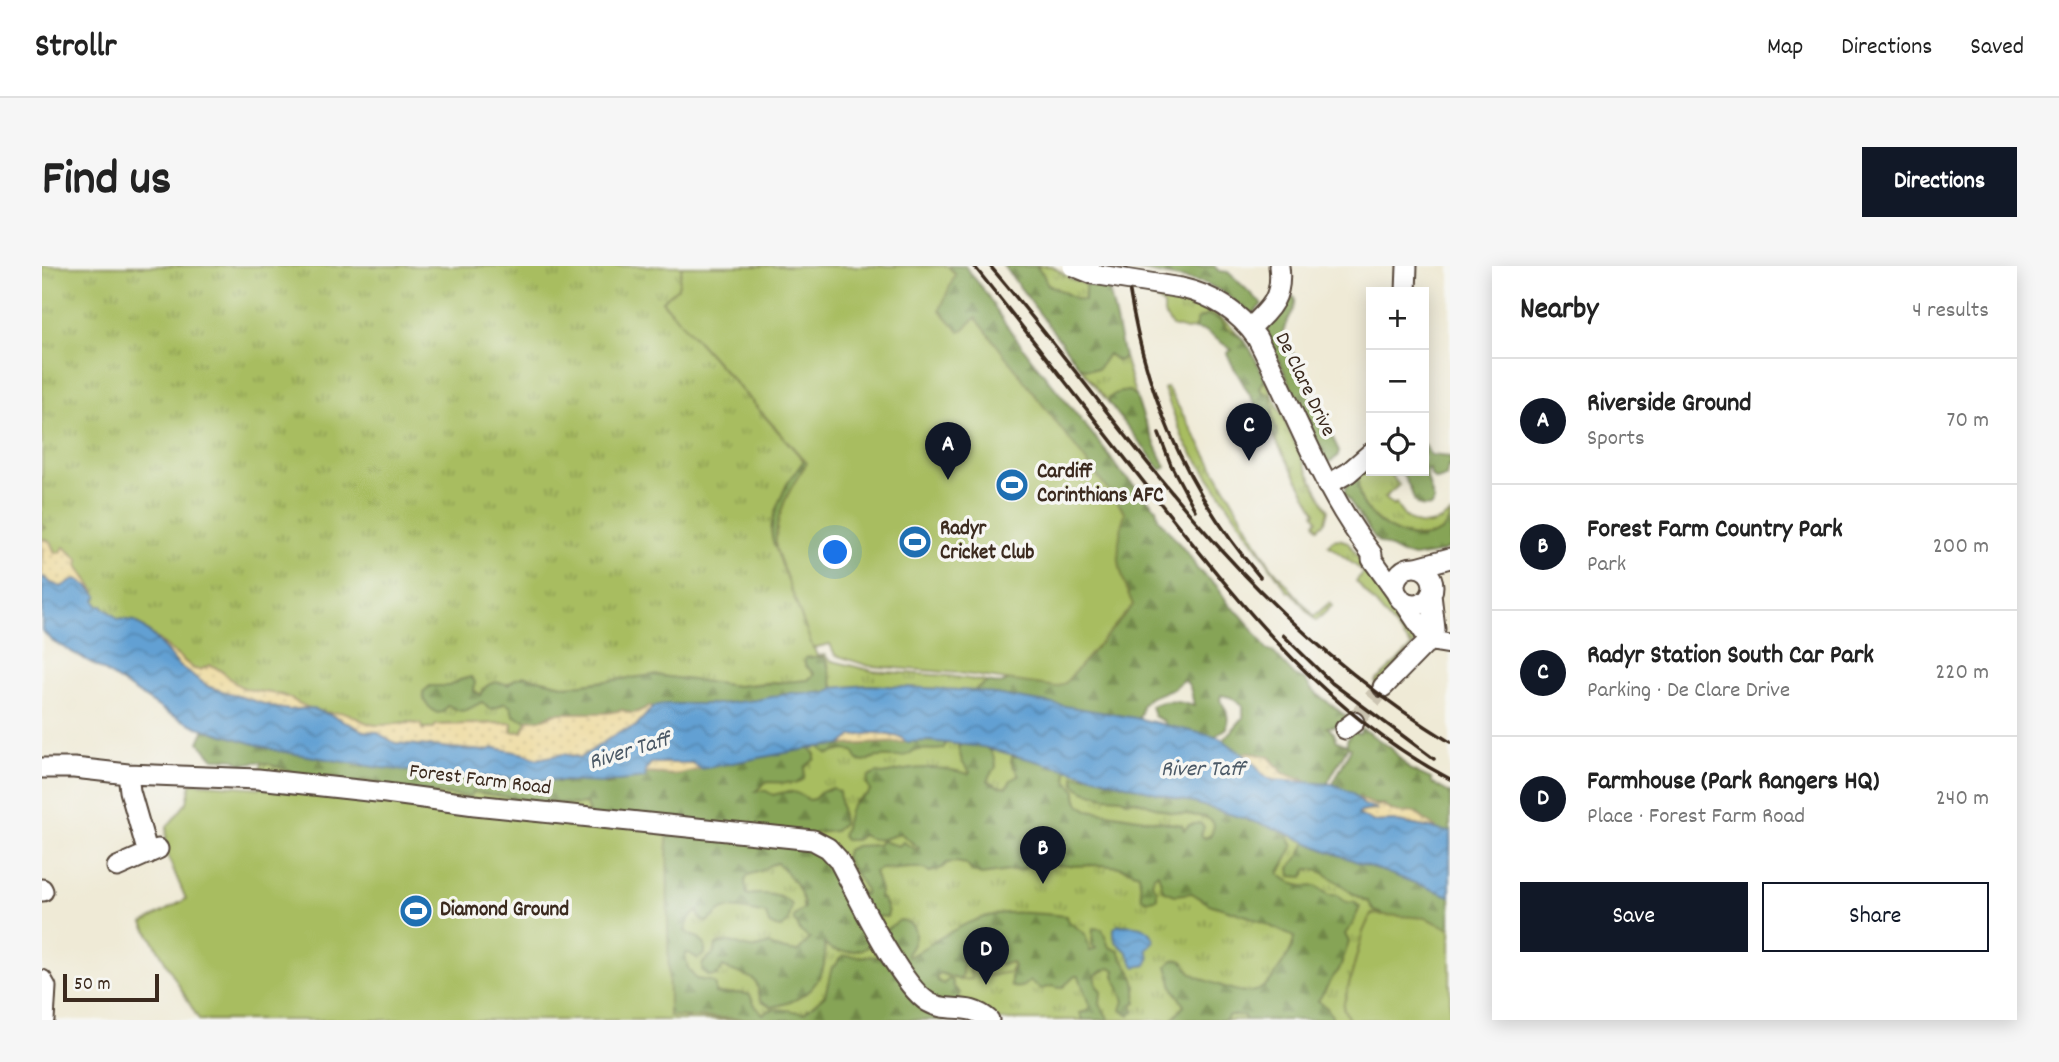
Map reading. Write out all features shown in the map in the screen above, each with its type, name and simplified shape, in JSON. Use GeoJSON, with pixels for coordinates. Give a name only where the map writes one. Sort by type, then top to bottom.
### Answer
{"type":"FeatureCollection","features":[{"type":"Feature","properties":{"kind":"street","name":"De Clare Drive"},"geometry":{"type":"LineString","coordinates":[[1073,266],[1093,274],[1203,294],[1238,316],[1250,328],[1327,485],[1347,519],[1424,632],[1438,641]]}},
{"type":"Feature","properties":{"kind":"street"},"geometry":{"type":"LineString","coordinates":[[1250,328],[1265,314],[1276,298],[1280,283],[1279,266]]}},
{"type":"Feature","properties":{"kind":"street"},"geometry":{"type":"LineString","coordinates":[[1406,287],[1407,266]]}},
{"type":"Feature","properties":{"kind":"street"},"geometry":{"type":"LineString","coordinates":[[1327,485],[1366,457]]}},
{"type":"Feature","properties":{"kind":"street"},"geometry":{"type":"LineString","coordinates":[[1372,554],[1379,553],[1415,567],[1427,572],[1431,577],[1438,641],[1420,648],[1383,687]]}},
{"type":"Feature","properties":{"kind":"street"},"geometry":{"type":"LineString","coordinates":[[1450,558],[1403,570],[1396,580],[1396,592],[1402,600],[1410,604],[1422,603],[1450,567]]}},
{"type":"Feature","properties":{"kind":"street","name":"Forest Farm Road"},"geometry":{"type":"LineString","coordinates":[[42,768],[258,779],[817,842],[828,848],[838,859],[890,953],[914,990],[930,1003],[970,1009],[989,1020]]}},
{"type":"Feature","properties":{"kind":"street"},"geometry":{"type":"LineString","coordinates":[[117,867],[154,851],[130,791],[128,774]]}},
{"type":"Feature","properties":{"kind":"street"},"geometry":{"type":"LineString","coordinates":[[42,980],[46,987],[44,1020]]}},
{"type":"Feature","properties":{"kind":"green space"},"geometry":{"type":"Polygon","coordinates":[[[42,266],[682,266],[678,288],[662,301],[807,464],[776,549],[817,656],[825,655],[829,660],[873,671],[949,676],[988,682],[976,689],[977,691],[868,685],[834,688],[828,663],[808,680],[737,686],[677,679],[630,678],[567,686],[525,676],[481,695],[460,680],[449,686],[447,706],[471,707],[482,701],[489,709],[494,709],[505,703],[520,719],[528,720],[522,732],[511,732],[512,723],[436,725],[433,729],[408,722],[371,725],[357,718],[307,708],[282,695],[245,689],[210,665],[200,670],[194,669],[135,621],[118,619],[102,606],[98,606],[95,600],[98,596],[78,566],[76,557],[64,548],[55,553],[47,539],[42,539],[42,528],[45,528],[42,525],[42,266]]]}},
{"type":"Feature","properties":{"kind":"green space"},"geometry":{"type":"Polygon","coordinates":[[[682,266],[948,266],[955,274],[940,310],[960,332],[976,318],[1125,512],[1118,549],[1123,580],[1133,605],[1065,683],[1057,687],[958,673],[869,666],[835,655],[830,644],[813,648],[776,549],[780,514],[794,483],[807,463],[662,301],[678,288],[682,266]]]}},
{"type":"Feature","properties":{"kind":"green space"},"geometry":{"type":"Polygon","coordinates":[[[942,266],[965,266],[1033,361],[1118,469],[1156,508],[1158,518],[1197,569],[1216,585],[1267,650],[1274,653],[1295,676],[1305,680],[1312,690],[1351,720],[1343,725],[1327,727],[1334,733],[1337,741],[1347,745],[1354,729],[1356,733],[1360,733],[1361,728],[1391,748],[1409,769],[1431,779],[1432,783],[1450,793],[1450,836],[1414,812],[1397,813],[1383,804],[1370,804],[1333,784],[1351,748],[1348,746],[1327,784],[1322,787],[1312,787],[1307,782],[1283,773],[1269,757],[1249,752],[1235,756],[1222,742],[1243,718],[1243,706],[1230,697],[1221,695],[1220,700],[1228,717],[1227,728],[1217,735],[1209,748],[1162,730],[1165,722],[1154,716],[1151,706],[1167,701],[1194,706],[1190,687],[1183,680],[1174,688],[1149,698],[1142,705],[1141,714],[1134,725],[977,693],[976,689],[988,682],[1000,684],[1010,679],[775,547],[772,523],[787,484],[942,266]]]}},
{"type":"Feature","properties":{"kind":"green space"},"geometry":{"type":"Polygon","coordinates":[[[1004,266],[1036,266],[1047,284],[1077,299],[1085,300],[1085,284],[1109,289],[1124,357],[1118,361],[1108,354],[1098,369],[1079,366],[1004,266]]]}},
{"type":"Feature","properties":{"kind":"green space"},"geometry":{"type":"Polygon","coordinates":[[[1036,266],[1052,266],[1071,279],[1085,284],[1085,300],[1077,299],[1047,284],[1036,266]]]}},
{"type":"Feature","properties":{"kind":"green space"},"geometry":{"type":"Polygon","coordinates":[[[1135,266],[1214,266],[1219,271],[1228,272],[1262,304],[1254,313],[1249,312],[1221,291],[1205,283],[1136,270],[1135,266]]]}},
{"type":"Feature","properties":{"kind":"green space"},"geometry":{"type":"Polygon","coordinates":[[[1287,294],[1295,298],[1295,302],[1283,333],[1339,451],[1337,457],[1329,462],[1325,459],[1266,333],[1272,312],[1287,294]]]}},
{"type":"Feature","properties":{"kind":"green space"},"geometry":{"type":"Polygon","coordinates":[[[1148,295],[1201,307],[1223,319],[1238,334],[1226,329],[1222,322],[1208,315],[1199,319],[1194,329],[1172,326],[1164,315],[1164,306],[1148,295]]]}},
{"type":"Feature","properties":{"kind":"green space"},"geometry":{"type":"Polygon","coordinates":[[[1208,315],[1219,320],[1226,329],[1240,337],[1255,357],[1265,379],[1260,387],[1261,391],[1270,395],[1272,400],[1277,438],[1232,364],[1227,353],[1232,350],[1205,331],[1194,329],[1198,319],[1208,315]]]}},
{"type":"Feature","properties":{"kind":"green space"},"geometry":{"type":"Polygon","coordinates":[[[1108,354],[1118,361],[1124,357],[1136,397],[1129,391],[1109,398],[1109,403],[1079,366],[1086,369],[1108,354]]]}},
{"type":"Feature","properties":{"kind":"green space"},"geometry":{"type":"Polygon","coordinates":[[[1265,379],[1328,510],[1325,522],[1318,528],[1315,522],[1318,520],[1314,513],[1316,512],[1271,432],[1274,435],[1277,430],[1260,387],[1265,379]]]}},
{"type":"Feature","properties":{"kind":"green space"},"geometry":{"type":"Polygon","coordinates":[[[1167,387],[1270,565],[1314,616],[1329,603],[1332,606],[1316,621],[1291,591],[1288,592],[1184,441],[1164,389],[1167,387]]]}},
{"type":"Feature","properties":{"kind":"green space"},"geometry":{"type":"Polygon","coordinates":[[[1129,391],[1136,397],[1166,467],[1161,470],[1109,403],[1109,398],[1114,395],[1129,391]]]}},
{"type":"Feature","properties":{"kind":"green space"},"geometry":{"type":"Polygon","coordinates":[[[1429,453],[1450,457],[1446,477],[1437,480],[1433,478],[1429,453]]]}},
{"type":"Feature","properties":{"kind":"green space"},"geometry":{"type":"Polygon","coordinates":[[[1366,471],[1366,476],[1392,476],[1399,485],[1384,498],[1393,506],[1396,504],[1407,518],[1413,522],[1427,524],[1435,523],[1450,514],[1449,523],[1431,536],[1397,533],[1371,514],[1354,479],[1366,471]]]}},
{"type":"Feature","properties":{"kind":"green space"},"geometry":{"type":"Polygon","coordinates":[[[1404,476],[1427,476],[1434,501],[1431,506],[1417,504],[1404,476]]]}},
{"type":"Feature","properties":{"kind":"green space"},"geometry":{"type":"Polygon","coordinates":[[[1354,479],[1358,481],[1362,501],[1371,515],[1398,533],[1430,536],[1441,531],[1450,519],[1450,548],[1439,553],[1414,557],[1377,541],[1344,493],[1348,482],[1354,479]]]}},
{"type":"Feature","properties":{"kind":"green space"},"geometry":{"type":"Polygon","coordinates":[[[1339,539],[1348,542],[1387,602],[1406,622],[1418,641],[1379,686],[1375,682],[1412,647],[1356,581],[1364,572],[1328,545],[1339,539]]]}},
{"type":"Feature","properties":{"kind":"green space"},"geometry":{"type":"Polygon","coordinates":[[[824,657],[834,688],[825,693],[791,693],[784,700],[660,710],[650,706],[633,714],[623,710],[607,713],[555,713],[544,719],[528,720],[513,715],[511,707],[505,703],[489,709],[482,702],[462,711],[447,706],[443,712],[437,713],[423,696],[423,692],[430,686],[449,686],[471,677],[475,682],[474,691],[481,695],[485,687],[492,683],[508,685],[525,676],[567,686],[654,675],[737,686],[808,680],[814,674],[805,665],[805,658],[824,657]]]}},
{"type":"Feature","properties":{"kind":"green space"},"geometry":{"type":"Polygon","coordinates":[[[205,729],[316,757],[373,765],[491,779],[553,776],[556,782],[578,782],[604,778],[606,785],[643,777],[645,773],[676,775],[710,763],[792,747],[810,749],[815,754],[815,759],[805,767],[804,779],[797,783],[766,782],[756,791],[766,791],[773,795],[792,792],[809,800],[822,791],[833,788],[839,792],[843,823],[835,831],[815,833],[809,843],[864,895],[866,890],[845,858],[847,850],[855,846],[878,845],[881,841],[899,846],[903,842],[917,850],[919,848],[900,833],[881,839],[862,835],[856,840],[845,840],[842,836],[851,806],[870,790],[868,777],[877,773],[926,768],[969,774],[962,762],[958,746],[972,744],[983,746],[992,753],[996,767],[988,781],[998,786],[1007,787],[1011,780],[1019,775],[1011,762],[1012,757],[1026,755],[1066,760],[1067,780],[1076,791],[1079,802],[1088,810],[1182,825],[1184,830],[1189,825],[1200,823],[1204,827],[1201,835],[1205,838],[1211,835],[1214,826],[1206,817],[1169,812],[1135,800],[1105,797],[1084,791],[1075,785],[1074,776],[1088,776],[1093,769],[1240,814],[1248,821],[1274,823],[1285,828],[1293,847],[1279,874],[1296,884],[1316,886],[1329,895],[1337,895],[1360,907],[1345,934],[1349,942],[1339,970],[1318,1001],[1327,1008],[1334,1020],[1245,1020],[1244,1016],[1229,1015],[1225,1020],[1171,1020],[1184,1006],[1173,987],[1167,966],[1173,960],[1182,961],[1191,972],[1203,979],[1250,992],[1264,987],[1270,981],[1288,955],[1294,937],[1250,917],[1209,904],[1192,893],[1175,895],[1163,890],[1158,873],[1152,883],[1157,890],[1157,898],[1147,901],[1142,898],[1139,874],[1120,867],[1035,862],[1023,869],[981,875],[966,864],[956,862],[947,863],[930,872],[917,868],[882,869],[874,872],[880,890],[879,898],[883,899],[888,912],[887,917],[879,916],[868,947],[845,952],[824,944],[823,968],[813,987],[795,1000],[772,1007],[762,1001],[756,982],[752,979],[723,967],[719,974],[715,975],[707,975],[702,970],[703,963],[715,952],[716,945],[732,942],[753,948],[769,944],[775,948],[797,952],[810,939],[800,931],[794,921],[794,917],[804,908],[801,894],[795,882],[777,863],[748,875],[745,881],[747,895],[771,895],[788,901],[792,905],[788,923],[781,928],[770,924],[766,914],[729,908],[721,910],[705,922],[700,919],[698,911],[690,917],[685,931],[699,938],[705,945],[705,954],[697,958],[689,953],[685,954],[688,968],[696,979],[715,984],[715,993],[750,995],[763,1014],[777,1009],[804,1013],[825,995],[832,967],[844,956],[886,957],[907,975],[905,960],[884,931],[900,920],[907,922],[914,929],[915,939],[907,954],[909,957],[950,932],[982,918],[1020,913],[1066,916],[1067,920],[1085,934],[1090,951],[1096,948],[1092,945],[1093,928],[1102,929],[1109,947],[1119,951],[1133,975],[1136,1002],[1132,1004],[1135,1012],[1128,1015],[1121,1010],[1124,1001],[1114,976],[1115,970],[1109,968],[1095,975],[1101,992],[1100,1004],[1109,1020],[1083,1020],[1080,1013],[1090,1008],[1079,976],[1058,988],[1053,986],[1041,989],[1030,981],[1017,988],[1011,986],[1014,967],[1012,962],[992,964],[961,961],[965,963],[960,980],[940,973],[936,977],[943,984],[949,979],[952,980],[960,993],[956,1003],[979,1020],[654,1020],[586,804],[550,803],[473,792],[470,797],[390,789],[377,782],[362,780],[356,785],[331,776],[326,783],[291,778],[289,770],[266,763],[243,765],[234,759],[213,758],[199,742],[205,729]]]}},
{"type":"Feature","properties":{"kind":"green space"},"geometry":{"type":"Polygon","coordinates":[[[818,732],[905,740],[943,738],[946,744],[943,749],[919,750],[904,756],[878,757],[865,762],[858,761],[853,751],[828,754],[816,741],[818,732]]]}},
{"type":"Feature","properties":{"kind":"green space"},"geometry":{"type":"Polygon","coordinates":[[[929,741],[983,747],[1087,773],[1277,829],[1325,850],[1450,929],[1371,914],[1363,932],[1343,1007],[1349,1020],[770,1020],[260,774],[264,747],[333,761],[645,778],[645,773],[701,769],[817,747],[929,741]]]}},
{"type":"Feature","properties":{"kind":"green space","name":"Diamond Ground"},"geometry":{"type":"Polygon","coordinates":[[[191,783],[667,828],[669,1016],[770,1020],[199,1020],[143,923],[186,899],[165,850],[167,827],[187,802],[191,783]]]}},
{"type":"Feature","properties":{"kind":"green space"},"geometry":{"type":"Polygon","coordinates":[[[1308,838],[1450,878],[1450,941],[1374,911],[1368,901],[1324,873],[1308,869],[1303,877],[1291,876],[1290,867],[1300,855],[1308,838]]]}},
{"type":"Feature","properties":{"kind":"green space"},"geometry":{"type":"Polygon","coordinates":[[[1371,914],[1426,918],[1450,929],[1450,1020],[1349,1020],[1343,1007],[1363,932],[1371,914]]]}},
{"type":"Feature","properties":{"kind":"green space"},"geometry":{"type":"Polygon","coordinates":[[[973,953],[986,963],[1001,965],[1012,962],[1013,966],[1010,972],[982,977],[974,969],[970,971],[972,979],[960,980],[965,963],[960,960],[973,953]]]}},
{"type":"Feature","properties":{"kind":"sand"},"geometry":{"type":"Polygon","coordinates":[[[42,539],[50,541],[55,553],[64,547],[79,560],[78,566],[98,596],[88,586],[71,581],[61,587],[42,576],[42,539]]]}},
{"type":"Feature","properties":{"kind":"sand"},"geometry":{"type":"Polygon","coordinates":[[[154,637],[194,669],[200,670],[210,665],[242,687],[284,696],[310,708],[277,708],[209,687],[178,665],[154,637]]]}},
{"type":"Feature","properties":{"kind":"sand"},"geometry":{"type":"Polygon","coordinates":[[[653,707],[636,727],[622,731],[580,758],[575,755],[537,759],[495,748],[484,751],[395,743],[376,732],[364,731],[324,713],[346,713],[372,725],[421,724],[422,729],[433,729],[436,725],[512,723],[511,732],[523,732],[528,720],[544,719],[555,713],[607,713],[623,710],[633,713],[653,707]]]}},
{"type":"Feature","properties":{"kind":"sand"},"geometry":{"type":"Polygon","coordinates":[[[877,733],[901,737],[906,742],[841,745],[851,736],[877,733]]]}},
{"type":"Feature","properties":{"kind":"sand"},"geometry":{"type":"Polygon","coordinates":[[[1248,752],[1269,757],[1283,773],[1307,782],[1284,782],[1267,777],[1242,754],[1248,752]]]}},
{"type":"Feature","properties":{"kind":"sand"},"geometry":{"type":"Polygon","coordinates":[[[651,763],[692,763],[701,769],[676,775],[645,773],[651,763]]]}},
{"type":"Feature","properties":{"kind":"sand"},"geometry":{"type":"Polygon","coordinates":[[[1357,797],[1376,806],[1383,805],[1397,813],[1414,812],[1437,829],[1393,821],[1374,822],[1358,816],[1360,812],[1376,810],[1364,805],[1357,797]]]}},
{"type":"Feature","properties":{"kind":"water","name":"River Taff"},"geometry":{"type":"Polygon","coordinates":[[[42,576],[61,587],[77,579],[88,586],[98,596],[95,600],[98,606],[102,606],[118,619],[135,621],[154,637],[178,665],[209,687],[277,708],[310,708],[364,731],[376,732],[395,743],[484,751],[495,748],[537,759],[564,754],[580,758],[622,731],[635,727],[653,707],[668,704],[719,704],[791,693],[825,693],[834,688],[868,685],[977,691],[1136,718],[1220,738],[1252,761],[1262,774],[1272,780],[1333,784],[1352,793],[1364,805],[1377,809],[1360,812],[1358,815],[1374,822],[1393,821],[1450,832],[1450,896],[1325,850],[1277,829],[1194,803],[983,747],[929,741],[906,742],[901,737],[877,733],[852,736],[841,745],[701,769],[692,763],[651,763],[646,769],[645,778],[601,783],[439,775],[278,751],[198,727],[168,713],[92,663],[52,641],[42,630],[42,576]]]}},
{"type":"Feature","properties":{"kind":"water"},"geometry":{"type":"Polygon","coordinates":[[[1119,925],[1141,927],[1152,936],[1154,941],[1147,950],[1150,957],[1146,965],[1136,967],[1127,952],[1115,941],[1114,928],[1119,925]]]}},
{"type":"Feature","properties":{"kind":"tunnel"},"geometry":{"type":"LineString","coordinates":[[1354,722],[1383,687]]}},
{"type":"Feature","properties":{"kind":"railway"},"geometry":{"type":"LineString","coordinates":[[974,266],[1221,579],[1289,655],[1364,723],[1450,779]]}},
{"type":"Feature","properties":{"kind":"railway"},"geometry":{"type":"LineString","coordinates":[[990,266],[1174,495],[1228,557],[1286,616],[1349,671],[1450,742]]}},
{"type":"Feature","properties":{"kind":"railway"},"geometry":{"type":"LineString","coordinates":[[1126,266],[1142,352],[1169,432],[1208,506],[1260,577]]}},
{"type":"Feature","properties":{"kind":"railway"},"geometry":{"type":"LineString","coordinates":[[1159,434],[1171,465],[1195,510]]}},
{"type":"Feature","properties":{"kind":"railway"},"geometry":{"type":"LineString","coordinates":[[1283,635],[1332,683],[1434,759]]}},
{"type":"Feature","properties":{"kind":"place","name":"Radyr Station South Car Park"},"geometry":{"type":"Point","coordinates":[1249,461]}},
{"type":"Feature","properties":{"kind":"place","name":"Riverside Ground"},"geometry":{"type":"Point","coordinates":[948,480]}},
{"type":"Feature","properties":{"kind":"place","name":"Cardiff Corinthians AFC"},"geometry":{"type":"Point","coordinates":[1012,485]}},
{"type":"Feature","properties":{"kind":"place","name":"Radyr Cricket Club"},"geometry":{"type":"Point","coordinates":[915,542]}},
{"type":"Feature","properties":{"kind":"place","name":"Forest Farm Country Park"},"geometry":{"type":"Point","coordinates":[1043,884]}},
{"type":"Feature","properties":{"kind":"place","name":"Diamond Ground"},"geometry":{"type":"Point","coordinates":[416,911]}},
{"type":"Feature","properties":{"kind":"place","name":"Farmhouse (Park Rangers HQ)"},"geometry":{"type":"Point","coordinates":[986,985]}}]}
